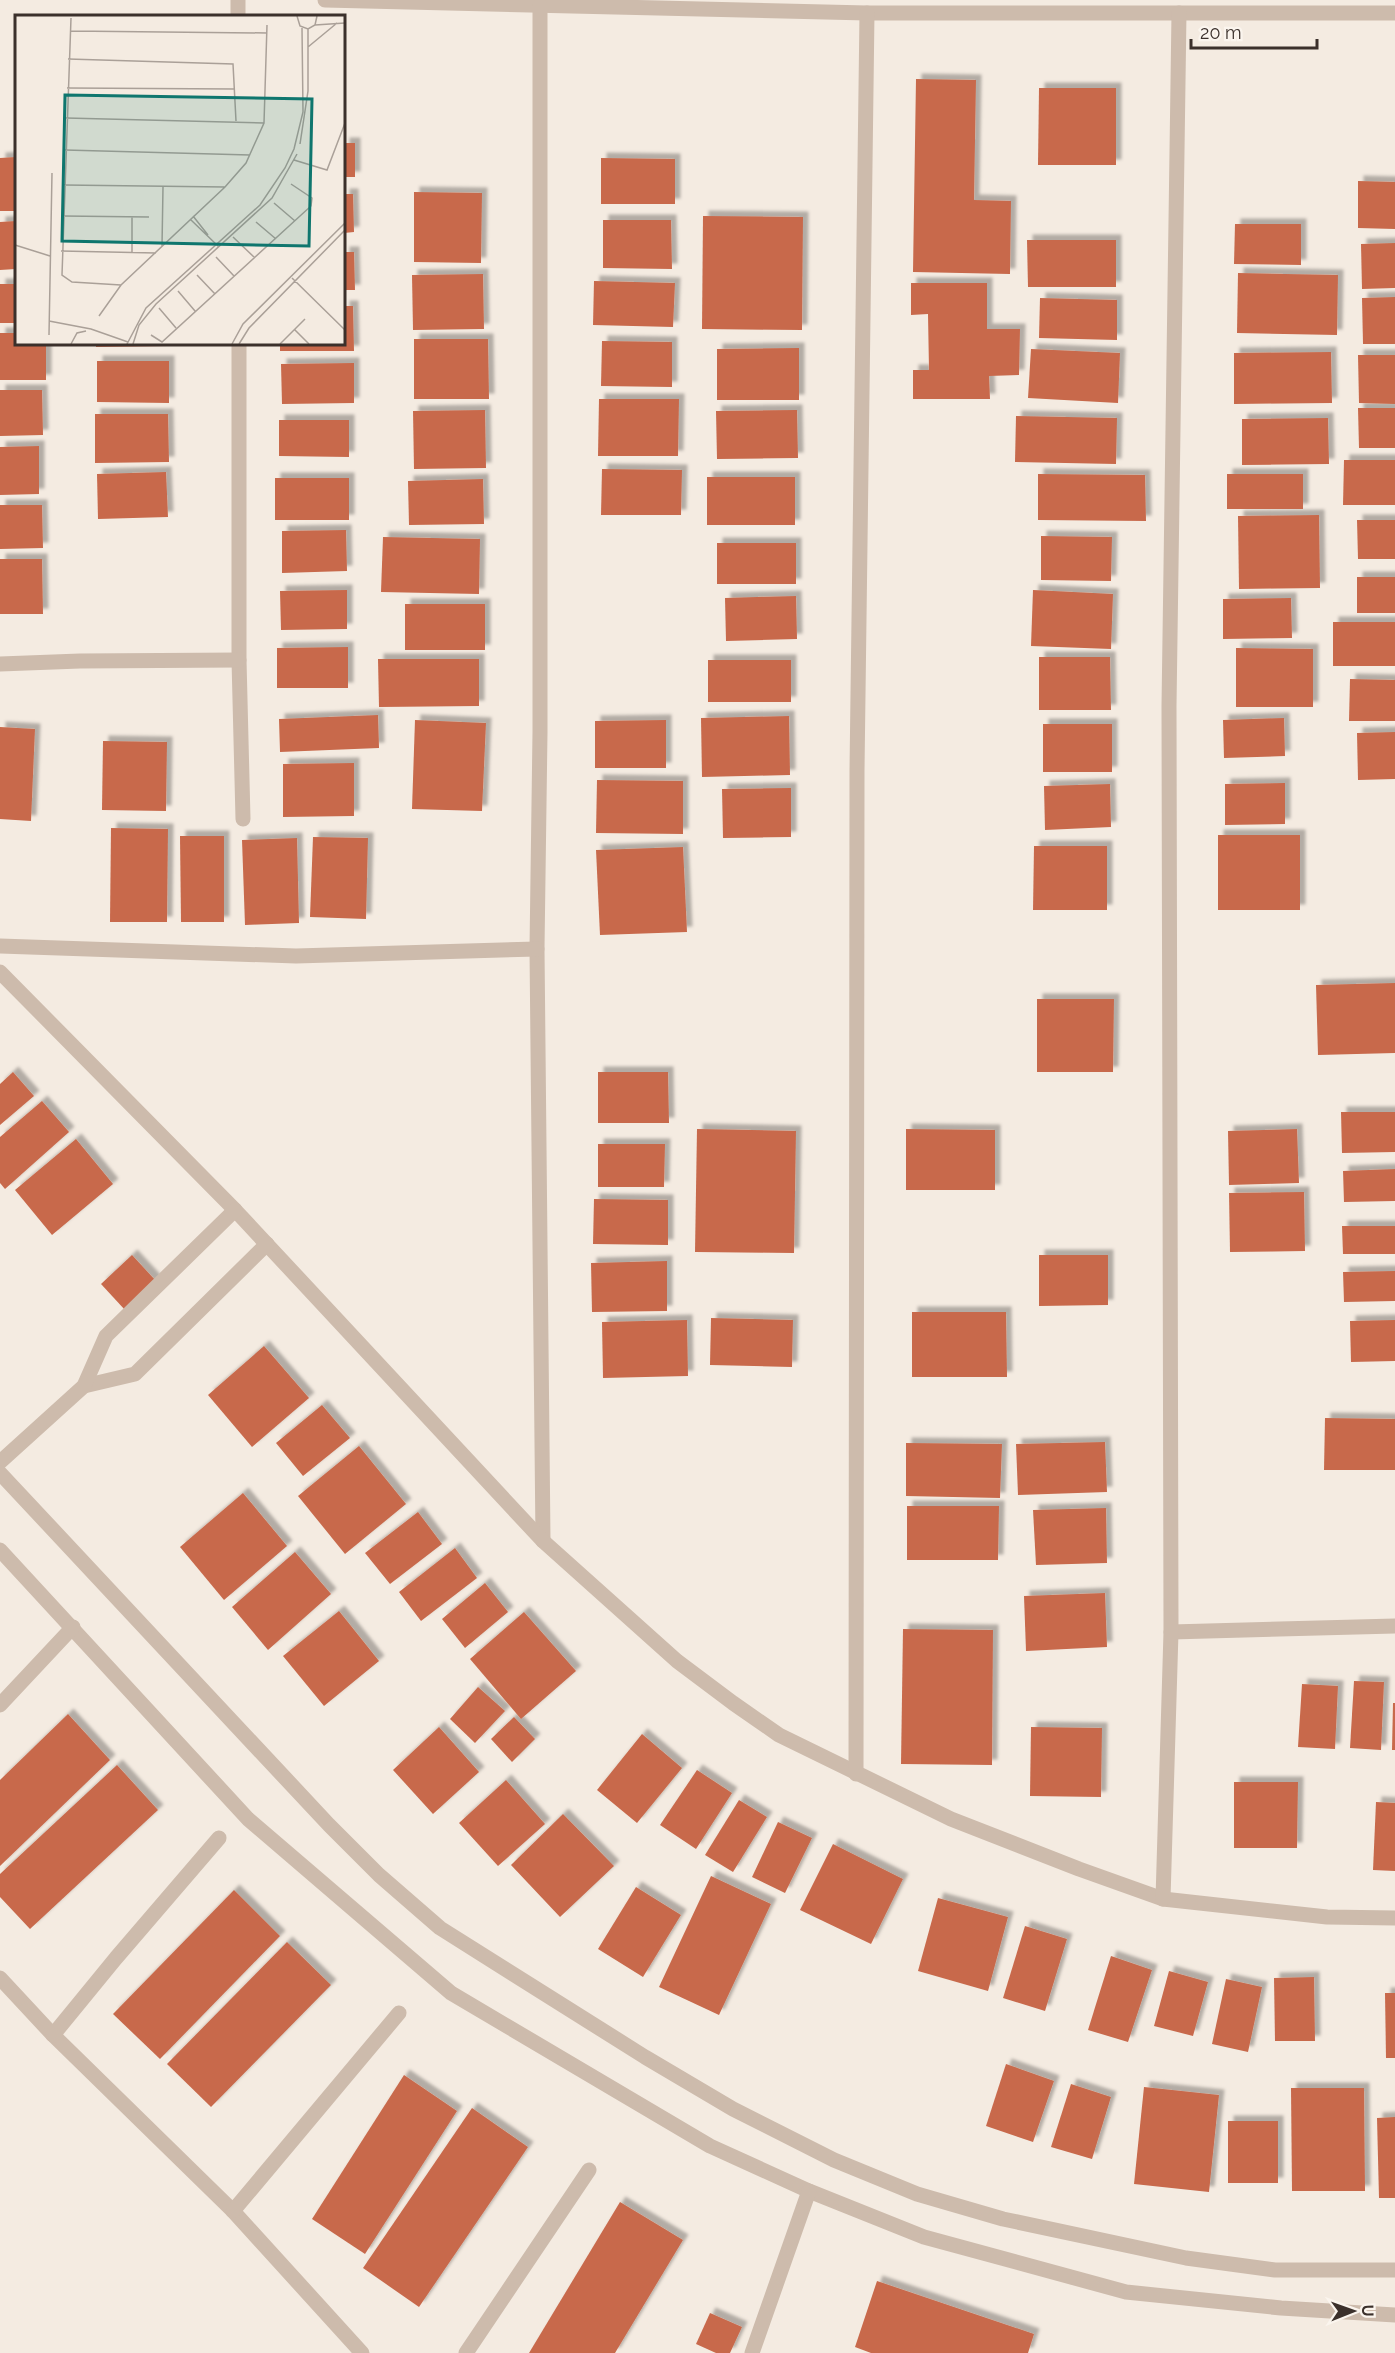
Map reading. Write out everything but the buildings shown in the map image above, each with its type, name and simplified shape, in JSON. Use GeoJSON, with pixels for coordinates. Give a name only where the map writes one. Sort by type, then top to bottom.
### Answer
{"type":"FeatureCollection","features":[{"type":"Feature","properties":{"kind":"street"},"geometry":{"type":"LineString","coordinates":[[325,0],[867,13],[1395,13]]}},
{"type":"Feature","properties":{"kind":"street"},"geometry":{"type":"LineString","coordinates":[[540,6],[540,732],[537,949],[543,1541]]}},
{"type":"Feature","properties":{"kind":"street"},"geometry":{"type":"LineString","coordinates":[[856,1774],[857,771],[867,13]]}},
{"type":"Feature","properties":{"kind":"street"},"geometry":{"type":"LineString","coordinates":[[1163,1899],[1171,1632],[1169,706],[1179,13]]}},
{"type":"Feature","properties":{"kind":"street"},"geometry":{"type":"LineString","coordinates":[[239,345],[239,660],[243,819]]}},
{"type":"Feature","properties":{"kind":"street"},"geometry":{"type":"LineString","coordinates":[[0,664],[239,660]]}},
{"type":"Feature","properties":{"kind":"street"},"geometry":{"type":"LineString","coordinates":[[0,946],[296,956],[537,949]]}},
{"type":"Feature","properties":{"kind":"street"},"geometry":{"type":"LineString","coordinates":[[0,972],[235,1210],[543,1541],[677,1661],[779,1735],[951,1819],[1163,1899],[1327,1917],[1395,1918]]}},
{"type":"Feature","properties":{"kind":"street"},"geometry":{"type":"LineString","coordinates":[[0,1462],[84,1386],[106,1336],[235,1210]]}},
{"type":"Feature","properties":{"kind":"street"},"geometry":{"type":"LineString","coordinates":[[84,1386],[135,1374],[267,1244]]}},
{"type":"Feature","properties":{"kind":"street"},"geometry":{"type":"LineString","coordinates":[[0,1473],[329,1825],[380,1875],[440,1928],[645,2057],[733,2109],[834,2160],[917,2194],[1003,2219],[1186,2258],[1275,2270],[1395,2270]]}},
{"type":"Feature","properties":{"kind":"street"},"geometry":{"type":"LineString","coordinates":[[0,1550],[248,1819],[451,1993],[710,2146],[809,2192],[924,2238],[1126,2292],[1281,2308],[1395,2315]]}},
{"type":"Feature","properties":{"kind":"street"},"geometry":{"type":"LineString","coordinates":[[1171,1632],[1395,1626]]}},
{"type":"Feature","properties":{"kind":"street"},"geometry":{"type":"LineString","coordinates":[[0,1704],[73,1627]]}},
{"type":"Feature","properties":{"kind":"street"},"geometry":{"type":"LineString","coordinates":[[53,2035],[219,1838]]}},
{"type":"Feature","properties":{"kind":"street"},"geometry":{"type":"LineString","coordinates":[[0,1977],[53,2035],[233,2211],[362,2353]]}},
{"type":"Feature","properties":{"kind":"street"},"geometry":{"type":"LineString","coordinates":[[233,2211],[399,2013]]}},
{"type":"Feature","properties":{"kind":"street"},"geometry":{"type":"LineString","coordinates":[[466,2353],[588,2170]]}},
{"type":"Feature","properties":{"kind":"street"},"geometry":{"type":"LineString","coordinates":[[752,2353],[809,2192]]}}]}
